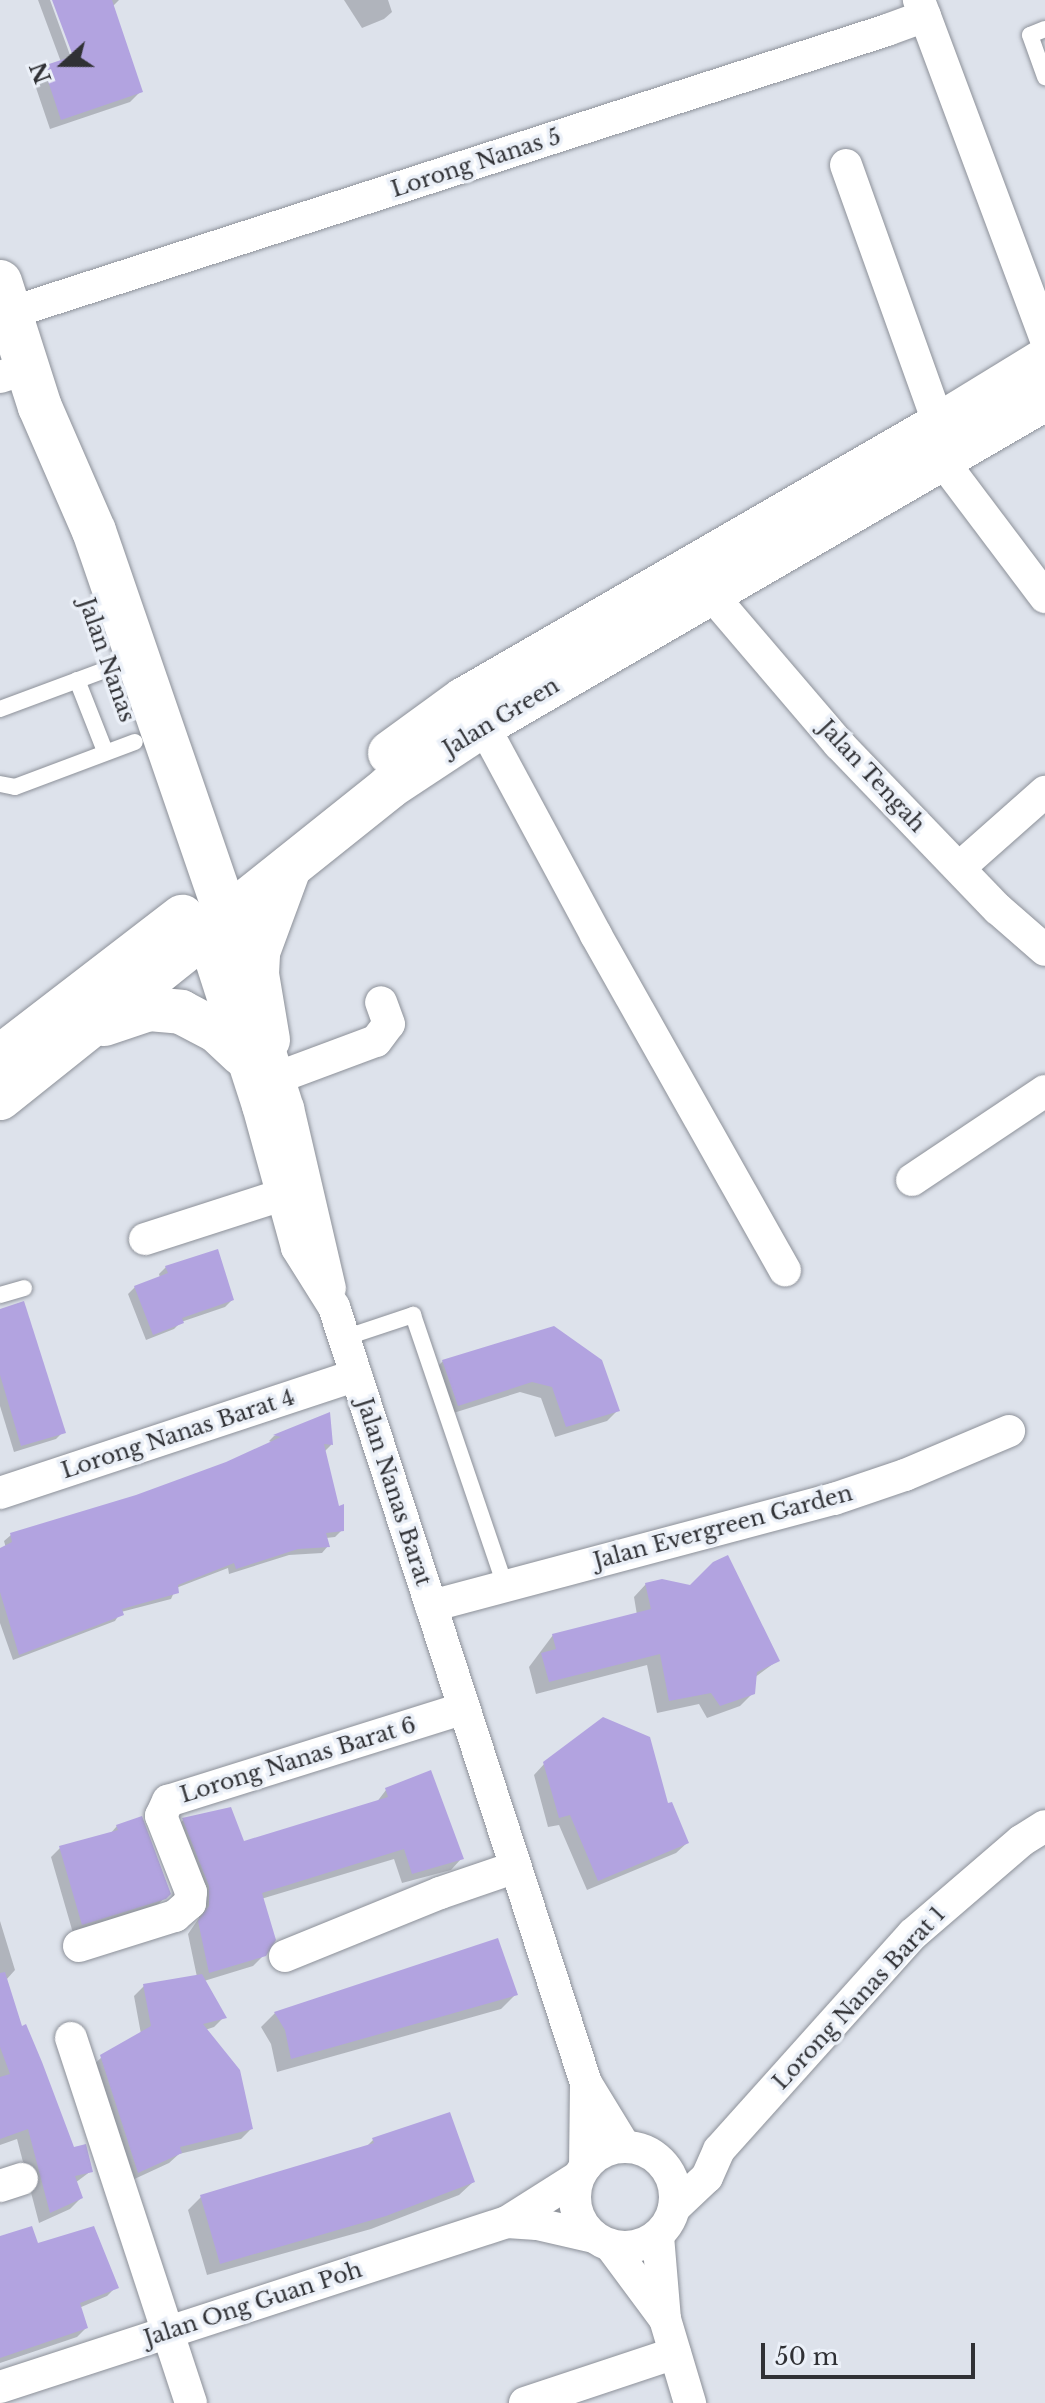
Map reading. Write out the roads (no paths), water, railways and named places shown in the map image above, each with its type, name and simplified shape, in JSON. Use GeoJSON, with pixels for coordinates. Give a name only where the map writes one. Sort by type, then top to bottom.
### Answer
{"type":"FeatureCollection","features":[{"type":"Feature","properties":{"kind":"main road","name":"Jalan Nanas"},"geometry":{"type":"LineString","coordinates":[[5,297],[23,384],[66,540],[93,674],[120,746],[210,912]]}},
{"type":"Feature","properties":{"kind":"main road","name":"Jalan Green"},"geometry":{"type":"LineString","coordinates":[[0,1057],[210,912],[290,865],[389,787],[483,725],[710,593],[940,442],[1045,360]]}},
{"type":"Feature","properties":{"kind":"main road","name":"Jalan Nanas"},"geometry":{"type":"LineString","coordinates":[[23,384],[94,531],[210,912]]}},
{"type":"Feature","properties":{"kind":"main road","name":"Jalan Green"},"geometry":{"type":"LineString","coordinates":[[0,1098],[91,1029],[210,912],[378,762],[463,700],[940,442],[1045,399]]}},
{"type":"Feature","properties":{"kind":"main road"},"geometry":{"type":"LineString","coordinates":[[263,1057],[258,952],[290,865]]}},
{"type":"Feature","properties":{"kind":"main road"},"geometry":{"type":"LineString","coordinates":[[91,1029],[149,1009],[181,1012],[263,1057]]}},
{"type":"Feature","properties":{"kind":"street","name":"Lorong Nanas 5"},"geometry":{"type":"LineString","coordinates":[[5,297],[922,8]]}},
{"type":"Feature","properties":{"kind":"street"},"geometry":{"type":"LineString","coordinates":[[922,8],[1045,337]]}},
{"type":"Feature","properties":{"kind":"street"},"geometry":{"type":"LineString","coordinates":[[846,165],[940,442],[1045,597]]}},
{"type":"Feature","properties":{"kind":"street","name":"Jalan Tengah"},"geometry":{"type":"LineString","coordinates":[[710,593],[839,744],[959,868],[1045,950]]}},
{"type":"Feature","properties":{"kind":"street"},"geometry":{"type":"LineString","coordinates":[[483,725],[596,935],[785,1270]]}},
{"type":"Feature","properties":{"kind":"street"},"geometry":{"type":"LineString","coordinates":[[959,868],[1045,792]]}},
{"type":"Feature","properties":{"kind":"street"},"geometry":{"type":"LineString","coordinates":[[210,912],[263,1057],[320,1236],[334,1307]]}},
{"type":"Feature","properties":{"kind":"street"},"geometry":{"type":"LineString","coordinates":[[263,1057],[376,1041],[389,1024],[381,1002]]}},
{"type":"Feature","properties":{"kind":"street","name":"Jalan Nanas Barat"},"geometry":{"type":"LineString","coordinates":[[263,1057],[282,1195],[297,1248],[334,1307],[586,2083],[625,2147]]}},
{"type":"Feature","properties":{"kind":"street"},"geometry":{"type":"LineString","coordinates":[[912,1180],[1045,1091]]}},
{"type":"Feature","properties":{"kind":"street"},"geometry":{"type":"LineString","coordinates":[[145,1239],[282,1195]]}},
{"type":"Feature","properties":{"kind":"street","name":"Lorong Nanas Barat 4"},"geometry":{"type":"LineString","coordinates":[[0,1493],[356,1375]]}},
{"type":"Feature","properties":{"kind":"street","name":"Jalan Evergreen Garden"},"geometry":{"type":"LineString","coordinates":[[431,1606],[834,1499],[905,1475],[1009,1431]]}},
{"type":"Feature","properties":{"kind":"street","name":"Lorong Nanas Barat 6"},"geometry":{"type":"LineString","coordinates":[[79,1946],[175,1916],[190,1903],[191,1892],[161,1816],[168,1801],[464,1708]]}},
{"type":"Feature","properties":{"kind":"street","name":"Lorong Nanas Barat 1"},"geometry":{"type":"LineString","coordinates":[[674,2208],[707,2177],[719,2150],[924,1923],[1021,1841],[1045,1826]]}},
{"type":"Feature","properties":{"kind":"street"},"geometry":{"type":"LineString","coordinates":[[285,1956],[426,1899],[516,1867]]}},
{"type":"Feature","properties":{"kind":"street"},"geometry":{"type":"LineString","coordinates":[[71,2038],[191,2403]]}},
{"type":"Feature","properties":{"kind":"street","name":"Jalan Nanas Barat"},"geometry":{"type":"LineString","coordinates":[[582,2172],[586,2083]]}},
{"type":"Feature","properties":{"kind":"street"},"geometry":{"type":"LineString","coordinates":[[665,2319],[602,2241],[582,2223],[576,2206],[582,2172],[608,2150],[625,2147],[645,2151],[662,2163],[675,2192],[674,2208],[658,2236],[665,2319],[690,2403]]}},
{"type":"Feature","properties":{"kind":"street"},"geometry":{"type":"LineString","coordinates":[[662,2163],[719,2150]]}},
{"type":"Feature","properties":{"kind":"street","name":"Jalan Ong Guan Poh"},"geometry":{"type":"LineString","coordinates":[[0,2387],[507,2222],[582,2172]]}},
{"type":"Feature","properties":{"kind":"street","name":"Jalan Ong Guan Poh"},"geometry":{"type":"LineString","coordinates":[[507,2222],[537,2224],[602,2241]]}},
{"type":"Feature","properties":{"kind":"street"},"geometry":{"type":"LineString","coordinates":[[602,2241],[635,2246],[658,2236]]}},
{"type":"Feature","properties":{"kind":"street"},"geometry":{"type":"LineString","coordinates":[[525,2403],[675,2353]]}},
{"type":"Feature","properties":{"kind":"lane"},"geometry":{"type":"LineString","coordinates":[[1045,29],[1030,35],[1045,77]]}},
{"type":"Feature","properties":{"kind":"lane"},"geometry":{"type":"LineString","coordinates":[[0,709],[93,674]]}},
{"type":"Feature","properties":{"kind":"lane"},"geometry":{"type":"LineString","coordinates":[[0,784],[15,787],[120,746]]}},
{"type":"Feature","properties":{"kind":"lane"},"geometry":{"type":"LineString","coordinates":[[0,1295],[24,1288]]}},
{"type":"Feature","properties":{"kind":"lane"},"geometry":{"type":"LineString","coordinates":[[344,1338],[413,1315],[505,1586]]}}]}
